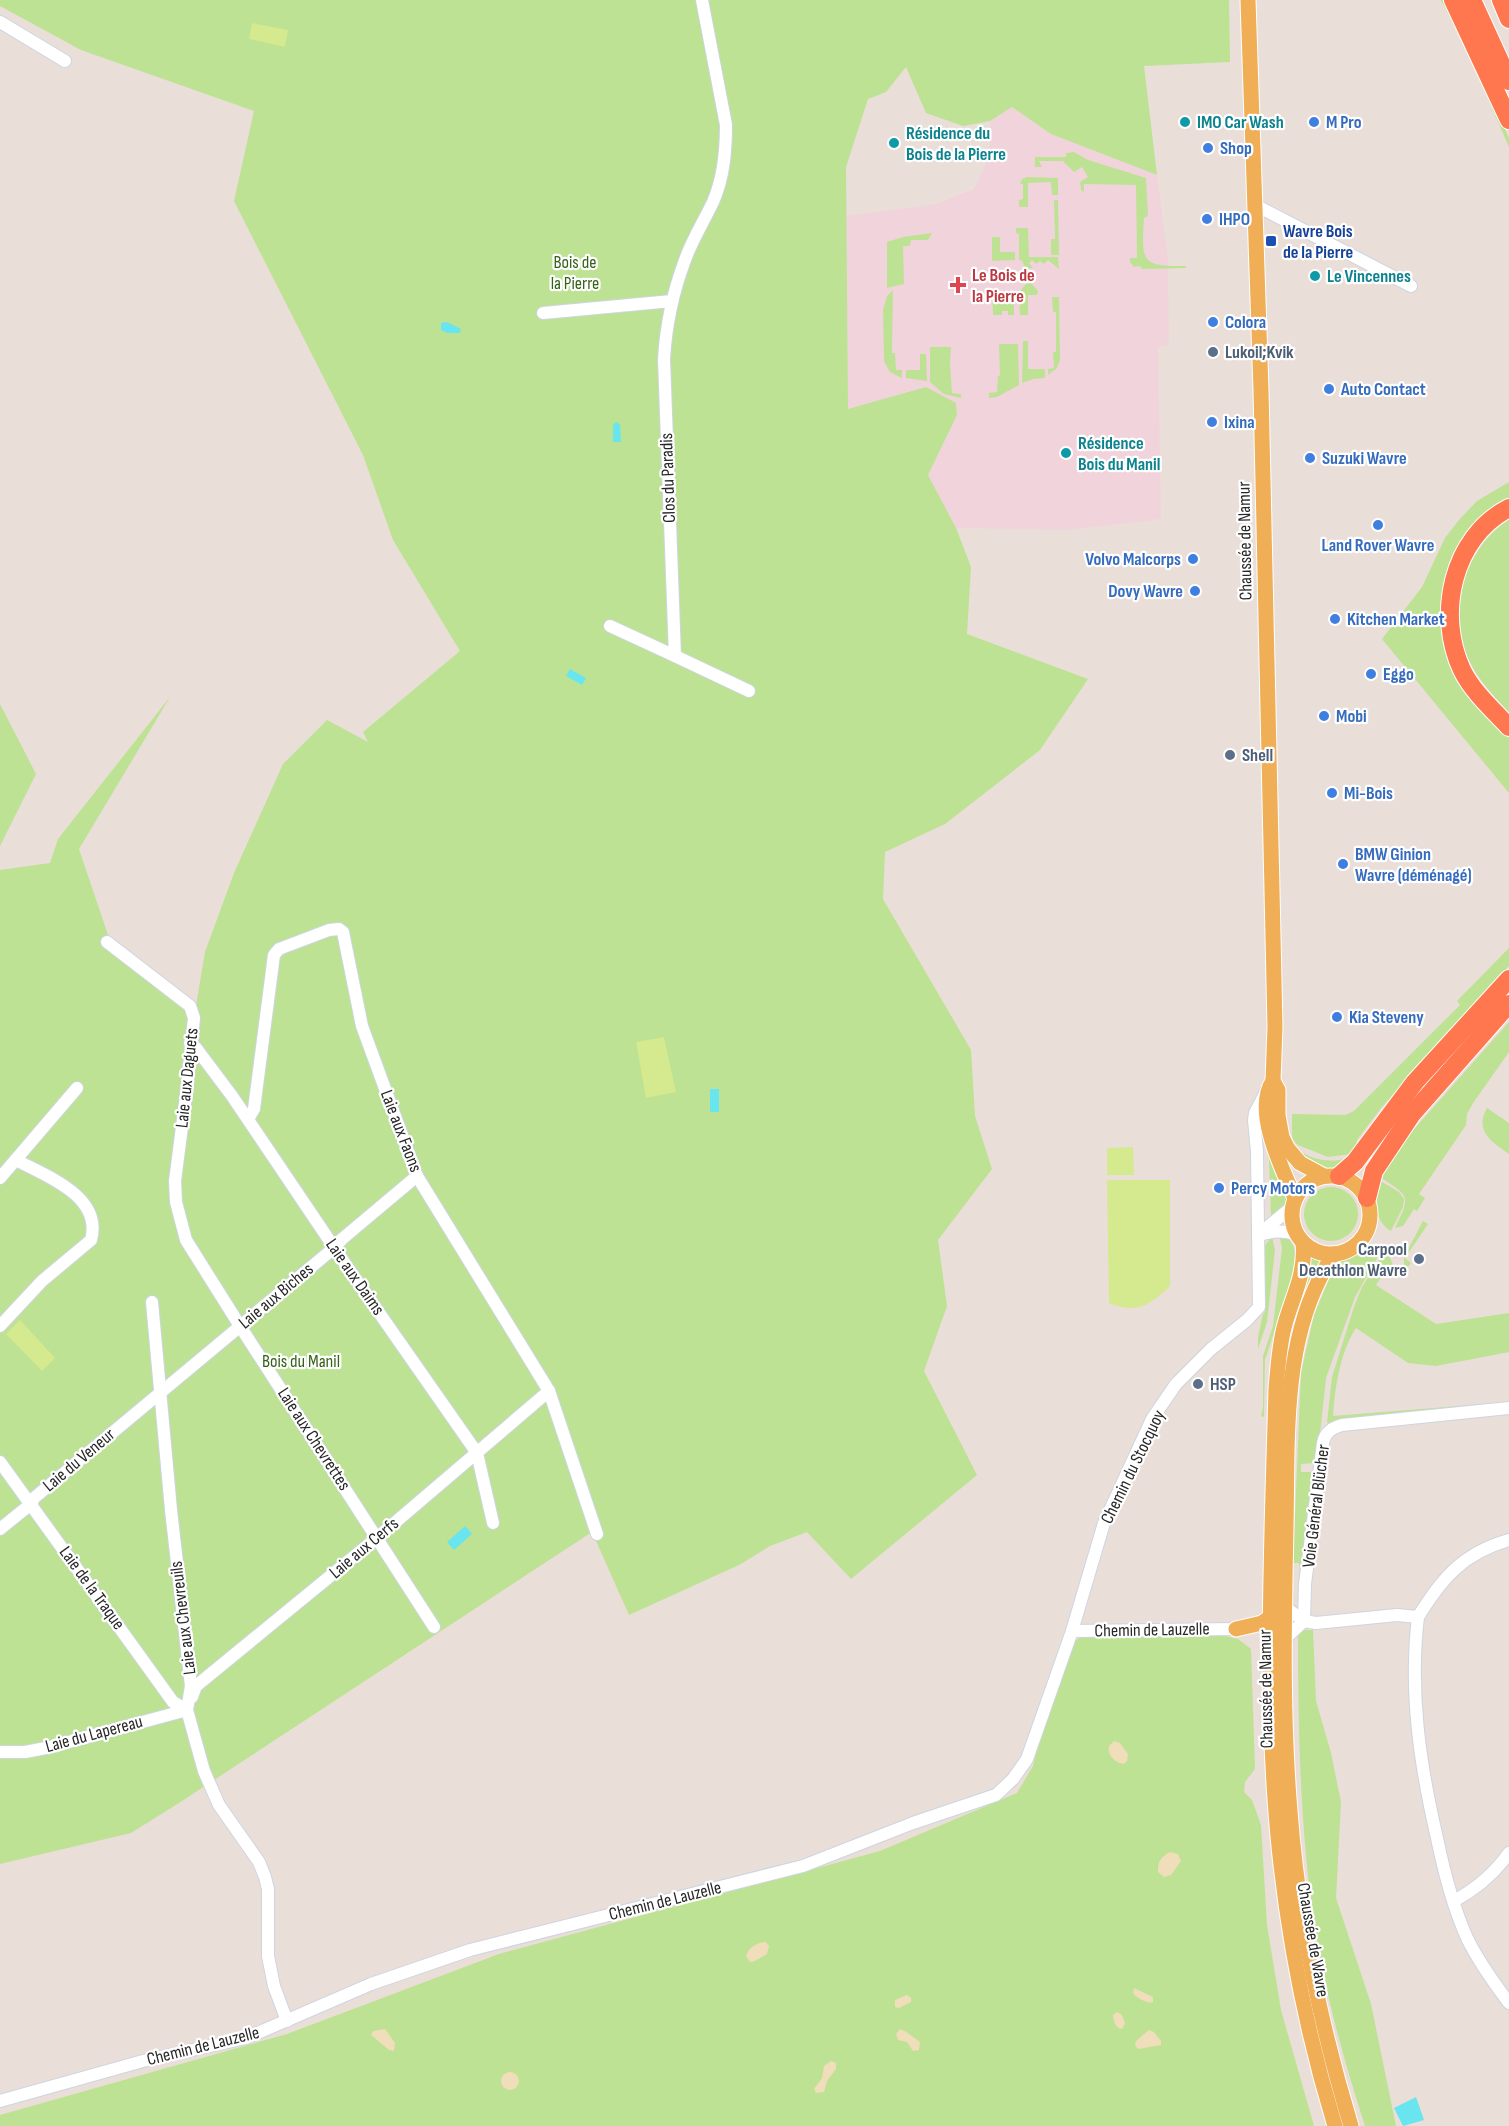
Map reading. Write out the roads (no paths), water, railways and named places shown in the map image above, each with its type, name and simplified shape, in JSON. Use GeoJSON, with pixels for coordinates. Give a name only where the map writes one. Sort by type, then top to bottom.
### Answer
{"type":"FeatureCollection","features":[{"type":"Feature","properties":{"kind":"highway"},"geometry":{"type":"LineString","coordinates":[[1452,0],[1509,120]]}},
{"type":"Feature","properties":{"kind":"highway"},"geometry":{"type":"LineString","coordinates":[[1472,0],[1509,81]]}},
{"type":"Feature","properties":{"kind":"highway"},"geometry":{"type":"LineString","coordinates":[[1501,0],[1509,19]]}},
{"type":"Feature","properties":{"kind":"highway"},"geometry":{"type":"LineString","coordinates":[[1509,507],[1486,524],[1470,543],[1454,579],[1449,600],[1454,647],[1462,671],[1509,727]]}},
{"type":"Feature","properties":{"kind":"highway"},"geometry":{"type":"LineString","coordinates":[[1332,1176],[1355,1162],[1415,1082],[1509,979]]}},
{"type":"Feature","properties":{"kind":"highway"},"geometry":{"type":"LineString","coordinates":[[1367,1198],[1374,1172],[1412,1114],[1509,1004]]}},
{"type":"Feature","properties":{"kind":"main road","name":"Chaussée de Namur"},"geometry":{"type":"LineString","coordinates":[[1248,0],[1275,1044],[1268,1117],[1270,1132],[1294,1202],[1292,1216],[1300,1239],[1304,1268],[1285,1325],[1278,1367],[1272,1616],[1278,1640],[1296,1868],[1315,1986],[1350,2126]]}},
{"type":"Feature","properties":{"kind":"main road","name":"Chaussée de Namur"},"geometry":{"type":"LineString","coordinates":[[1270,1085],[1278,1090],[1279,1127],[1287,1149],[1300,1163],[1332,1176],[1349,1179],[1359,1186],[1367,1198]]}},
{"type":"Feature","properties":{"kind":"main road"},"geometry":{"type":"LineString","coordinates":[[1294,1202],[1302,1188],[1311,1180],[1332,1176]]}},
{"type":"Feature","properties":{"kind":"main road"},"geometry":{"type":"LineString","coordinates":[[1300,1239],[1322,1253],[1334,1254],[1349,1250],[1357,1245],[1366,1233],[1371,1216],[1367,1198]]}},
{"type":"Feature","properties":{"kind":"main road","name":"Chaussée de Namur"},"geometry":{"type":"LineString","coordinates":[[1273,1756],[1278,1640],[1285,1607],[1289,1431],[1294,1359],[1307,1310],[1334,1254]]}},
{"type":"Feature","properties":{"kind":"main road"},"geometry":{"type":"LineString","coordinates":[[1236,1629],[1262,1623],[1272,1616]]}},
{"type":"Feature","properties":{"kind":"main road"},"geometry":{"type":"LineString","coordinates":[[1236,1629],[1278,1640]]}},
{"type":"Feature","properties":{"kind":"main road","name":"Chaussée de Wavre"},"geometry":{"type":"LineString","coordinates":[[1273,1756],[1281,1863],[1290,1928],[1310,2034],[1335,2126]]}},
{"type":"Feature","properties":{"kind":"street","name":"Clos du Paradis"},"geometry":{"type":"LineString","coordinates":[[675,656],[664,359],[666,332],[672,301],[685,259],[713,201],[723,169],[726,142],[726,125],[702,0]]}},
{"type":"Feature","properties":{"kind":"street"},"geometry":{"type":"LineString","coordinates":[[0,22],[65,61]]}},
{"type":"Feature","properties":{"kind":"street"},"geometry":{"type":"LineString","coordinates":[[1255,205],[1411,286]]}},
{"type":"Feature","properties":{"kind":"street"},"geometry":{"type":"LineString","coordinates":[[543,313],[672,301]]}},
{"type":"Feature","properties":{"kind":"street"},"geometry":{"type":"LineString","coordinates":[[610,626],[749,691]]}},
{"type":"Feature","properties":{"kind":"street","name":"Laie aux Faons"},"geometry":{"type":"LineString","coordinates":[[248,1119],[254,1109],[274,955],[279,949],[339,928],[343,932],[362,1026],[417,1176],[549,1391],[597,1534]]}},
{"type":"Feature","properties":{"kind":"street","name":"Laie aux Daguets"},"geometry":{"type":"LineString","coordinates":[[107,942],[190,1006],[194,1018],[175,1180],[180,1218]]}},
{"type":"Feature","properties":{"kind":"street","name":"Laie aux Daims"},"geometry":{"type":"LineString","coordinates":[[190,1043],[212,1068],[248,1119],[334,1248],[477,1453],[493,1523]]}},
{"type":"Feature","properties":{"kind":"street","name":"Chemin du Stocquoy"},"geometry":{"type":"LineString","coordinates":[[1072,1631],[1104,1523],[1152,1419],[1176,1384],[1211,1349],[1247,1320],[1259,1307],[1257,1152],[1254,1120],[1255,1113],[1270,1085]]}},
{"type":"Feature","properties":{"kind":"street"},"geometry":{"type":"LineString","coordinates":[[0,1178],[77,1088]]}},
{"type":"Feature","properties":{"kind":"street"},"geometry":{"type":"LineString","coordinates":[[0,1326],[42,1281],[91,1240],[93,1233],[93,1223],[87,1209],[71,1190],[16,1160]]}},
{"type":"Feature","properties":{"kind":"street","name":"Laie aux Biches"},"geometry":{"type":"LineString","coordinates":[[161,1393],[417,1176]]}},
{"type":"Feature","properties":{"kind":"street"},"geometry":{"type":"LineString","coordinates":[[1258,1235],[1294,1202]]}},
{"type":"Feature","properties":{"kind":"street","name":"Laie aux Chevrettes"},"geometry":{"type":"LineString","coordinates":[[180,1218],[192,1252],[434,1627]]}},
{"type":"Feature","properties":{"kind":"street"},"geometry":{"type":"LineString","coordinates":[[1258,1235],[1273,1231],[1288,1231],[1300,1239]]}},
{"type":"Feature","properties":{"kind":"street","name":"Laie aux Chevreuils"},"geometry":{"type":"LineString","coordinates":[[152,1302],[171,1510],[191,1686],[187,1710],[204,1771],[215,1797],[263,1869],[268,1889],[269,1963],[274,1986],[287,2020]]}},
{"type":"Feature","properties":{"kind":"street","name":"Laie aux Cerfs"},"geometry":{"type":"LineString","coordinates":[[187,1710],[196,1686],[378,1537],[549,1391]]}},
{"type":"Feature","properties":{"kind":"street","name":"Laie du Veneur"},"geometry":{"type":"LineString","coordinates":[[0,1529],[161,1393]]}},
{"type":"Feature","properties":{"kind":"street","name":"Voie Général Blücher"},"geometry":{"type":"LineString","coordinates":[[1304,1621],[1308,1561],[1323,1443],[1327,1433],[1342,1425],[1509,1408]]}},
{"type":"Feature","properties":{"kind":"street","name":"Laie de la Traque"},"geometry":{"type":"LineString","coordinates":[[0,1462],[173,1701],[187,1710]]}},
{"type":"Feature","properties":{"kind":"street"},"geometry":{"type":"LineString","coordinates":[[1509,1540],[1478,1551],[1452,1570],[1435,1590],[1418,1617],[1414,1673],[1418,1745],[1446,1880],[1467,1938],[1509,2003]]}},
{"type":"Feature","properties":{"kind":"street"},"geometry":{"type":"LineString","coordinates":[[1285,1607],[1304,1621],[1327,1624],[1397,1615],[1418,1617]]}},
{"type":"Feature","properties":{"kind":"street"},"geometry":{"type":"LineString","coordinates":[[1278,1640],[1304,1621]]}},
{"type":"Feature","properties":{"kind":"street","name":"Chemin de Lauzelle"},"geometry":{"type":"LineString","coordinates":[[0,2101],[143,2061],[229,2044],[266,2031],[371,1984],[470,1950],[803,1866],[913,1823],[996,1795],[1013,1779],[1027,1759],[1072,1631],[1236,1629]]}},
{"type":"Feature","properties":{"kind":"street","name":"Laie du Lapereau"},"geometry":{"type":"LineString","coordinates":[[0,1752],[25,1752],[46,1748],[187,1710]]}},
{"type":"Feature","properties":{"kind":"street"},"geometry":{"type":"LineString","coordinates":[[1454,1901],[1474,1890],[1500,1866],[1509,1853]]}},
{"type":"Feature","properties":{"kind":"water"},"geometry":{"type":"Polygon","coordinates":[[[447,322],[461,329],[460,333],[447,333],[441,330],[441,323],[447,322]]]}},
{"type":"Feature","properties":{"kind":"water"},"geometry":{"type":"Polygon","coordinates":[[[616,422],[620,424],[621,442],[613,442],[613,425],[616,422]]]}},
{"type":"Feature","properties":{"kind":"water"},"geometry":{"type":"Polygon","coordinates":[[[570,669],[586,678],[582,685],[566,676],[570,669]]]}},
{"type":"Feature","properties":{"kind":"water"},"geometry":{"type":"Polygon","coordinates":[[[710,1089],[719,1089],[719,1112],[710,1112],[710,1089]]]}},
{"type":"Feature","properties":{"kind":"water"},"geometry":{"type":"Polygon","coordinates":[[[465,1526],[472,1534],[454,1550],[447,1542],[465,1526]]]}},
{"type":"Feature","properties":{"kind":"water"},"geometry":{"type":"Polygon","coordinates":[[[1416,2097],[1424,2120],[1403,2126],[1394,2108],[1416,2097]]]}},
{"type":"Feature","properties":{"kind":"place","name":"IMO Car Wash"},"geometry":{"type":"Point","coordinates":[1185,122]}},
{"type":"Feature","properties":{"kind":"place","name":"M Pro"},"geometry":{"type":"Point","coordinates":[1314,122]}},
{"type":"Feature","properties":{"kind":"place","name":"Résidence du Bois de la Pierre"},"geometry":{"type":"Point","coordinates":[894,143]}},
{"type":"Feature","properties":{"kind":"place","name":"Shop"},"geometry":{"type":"Point","coordinates":[1208,148]}},
{"type":"Feature","properties":{"kind":"place","name":"IHPO"},"geometry":{"type":"Point","coordinates":[1207,219]}},
{"type":"Feature","properties":{"kind":"place","name":"Wavre Bois de la Pierre"},"geometry":{"type":"Point","coordinates":[1271,241]}},
{"type":"Feature","properties":{"kind":"place","name":"Le Vincennes"},"geometry":{"type":"Point","coordinates":[1315,276]}},
{"type":"Feature","properties":{"kind":"place","name":"Le Bois de la Pierre"},"geometry":{"type":"Point","coordinates":[958,285]}},
{"type":"Feature","properties":{"kind":"place","name":"Colora"},"geometry":{"type":"Point","coordinates":[1213,322]}},
{"type":"Feature","properties":{"kind":"place","name":"Lukoil;Kvik"},"geometry":{"type":"Point","coordinates":[1213,352]}},
{"type":"Feature","properties":{"kind":"place","name":"Auto Contact"},"geometry":{"type":"Point","coordinates":[1329,389]}},
{"type":"Feature","properties":{"kind":"place","name":"Ixina"},"geometry":{"type":"Point","coordinates":[1212,422]}},
{"type":"Feature","properties":{"kind":"place","name":"Résidence Bois du Manil"},"geometry":{"type":"Point","coordinates":[1066,453]}},
{"type":"Feature","properties":{"kind":"place","name":"Suzuki Wavre"},"geometry":{"type":"Point","coordinates":[1310,458]}},
{"type":"Feature","properties":{"kind":"place","name":"Land Rover Wavre"},"geometry":{"type":"Point","coordinates":[1378,525]}},
{"type":"Feature","properties":{"kind":"place","name":"Volvo Malcorps"},"geometry":{"type":"Point","coordinates":[1193,559]}},
{"type":"Feature","properties":{"kind":"place","name":"Dovy Wavre"},"geometry":{"type":"Point","coordinates":[1195,591]}},
{"type":"Feature","properties":{"kind":"place","name":"Kitchen Market"},"geometry":{"type":"Point","coordinates":[1335,619]}},
{"type":"Feature","properties":{"kind":"place","name":"Eggo"},"geometry":{"type":"Point","coordinates":[1371,674]}},
{"type":"Feature","properties":{"kind":"place","name":"Mobi"},"geometry":{"type":"Point","coordinates":[1324,716]}},
{"type":"Feature","properties":{"kind":"place","name":"Shell"},"geometry":{"type":"Point","coordinates":[1230,755]}},
{"type":"Feature","properties":{"kind":"place","name":"Mi-Bois"},"geometry":{"type":"Point","coordinates":[1332,793]}},
{"type":"Feature","properties":{"kind":"place","name":"BMW Ginion Wavre (déménagé)"},"geometry":{"type":"Point","coordinates":[1343,864]}},
{"type":"Feature","properties":{"kind":"place","name":"Kia Steveny"},"geometry":{"type":"Point","coordinates":[1337,1017]}},
{"type":"Feature","properties":{"kind":"place","name":"Percy Motors"},"geometry":{"type":"Point","coordinates":[1219,1188]}},
{"type":"Feature","properties":{"kind":"place","name":"Carpool Decathlon Wavre"},"geometry":{"type":"Point","coordinates":[1419,1259]}},
{"type":"Feature","properties":{"kind":"place","name":"HSP"},"geometry":{"type":"Point","coordinates":[1198,1384]}},
{"type":"Feature","properties":{"kind":"park label","name":"Bois de la Pierre"},"geometry":{"type":"Point","coordinates":[575,272]}},
{"type":"Feature","properties":{"kind":"park label","name":"Bois du Manil"},"geometry":{"type":"Point","coordinates":[301,1361]}}]}
